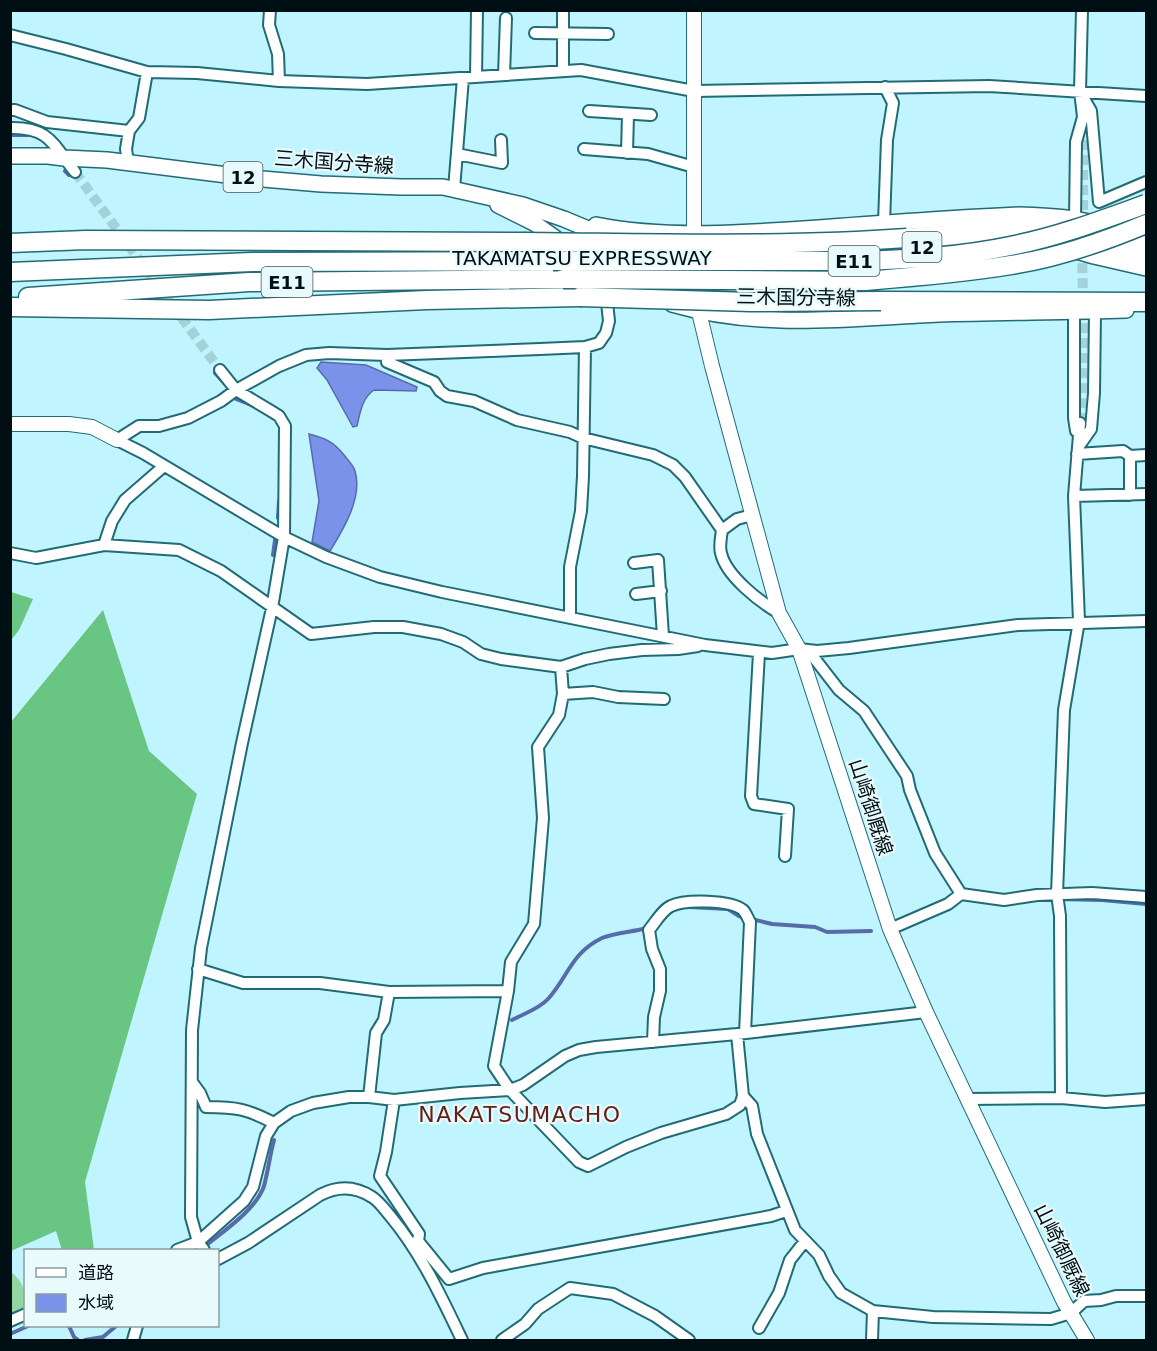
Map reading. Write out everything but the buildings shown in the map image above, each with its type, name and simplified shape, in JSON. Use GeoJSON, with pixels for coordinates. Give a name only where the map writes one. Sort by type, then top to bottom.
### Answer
{"type":"FeatureCollection","features":[{"type":"Feature","properties":{"kind":"highway","name":"TAKAMATSU EXPRESSWAY"},"geometry":{"type":"LineString","coordinates":[[10,272],[252,262],[864,261],[907,259],[1009,246],[1052,236],[1146,204]]}},
{"type":"Feature","properties":{"kind":"highway","name":"TAKAMATSU EXPRESSWAY"},"geometry":{"type":"LineString","coordinates":[[10,298],[249,282],[563,279],[865,281],[1012,265],[1058,255],[1146,224]]}},
{"type":"Feature","properties":{"kind":"highway"},"geometry":{"type":"LineString","coordinates":[[10,243],[86,240],[740,245],[829,243],[1008,230],[1060,230],[1086,236],[1146,258]]}},
{"type":"Feature","properties":{"kind":"highway"},"geometry":{"type":"LineString","coordinates":[[10,307],[209,310],[427,300],[580,297],[751,302],[1146,302]]}},
{"type":"Feature","properties":{"kind":"main road","name":"山崎御厩線"},"geometry":{"type":"LineString","coordinates":[[694,10],[694,259],[699,312],[779,613],[804,649],[890,929],[926,1012],[1071,1313],[1087,1341]]}},
{"type":"Feature","properties":{"kind":"main road","name":"三木国分寺線"},"geometry":{"type":"LineString","coordinates":[[10,156],[48,156],[128,162],[298,182],[443,187],[523,205],[564,219],[635,249],[662,256],[694,259],[1006,242],[1049,243],[1146,268]]}},
{"type":"Feature","properties":{"kind":"main road","name":"三木国分寺線"},"geometry":{"type":"LineString","coordinates":[[476,195],[534,223],[633,291],[699,312],[749,319],[819,322],[939,314],[1146,310]]}},
{"type":"Feature","properties":{"kind":"main road"},"geometry":{"type":"LineString","coordinates":[[564,219],[612,228],[694,233],[773,231],[1019,215],[1051,216],[1108,228],[1146,245]]}},
{"type":"Feature","properties":{"kind":"main road"},"geometry":{"type":"LineString","coordinates":[[10,424],[69,424],[92,427],[117,440]]}},
{"type":"Feature","properties":{"kind":"street"},"geometry":{"type":"LineString","coordinates":[[270,10],[269,25],[278,54],[279,81]]}},
{"type":"Feature","properties":{"kind":"street"},"geometry":{"type":"LineString","coordinates":[[476,77],[477,10]]}},
{"type":"Feature","properties":{"kind":"street"},"geometry":{"type":"LineString","coordinates":[[563,10],[563,71]]}},
{"type":"Feature","properties":{"kind":"street"},"geometry":{"type":"LineString","coordinates":[[1082,10],[1080,91],[1083,136]]}},
{"type":"Feature","properties":{"kind":"street"},"geometry":{"type":"LineString","coordinates":[[504,75],[506,18]]}},
{"type":"Feature","properties":{"kind":"street"},"geometry":{"type":"LineString","coordinates":[[535,33],[608,34]]}},
{"type":"Feature","properties":{"kind":"street"},"geometry":{"type":"LineString","coordinates":[[10,35],[66,48],[147,72],[196,73],[279,81],[367,84],[581,70],[694,91],[989,86],[1146,96]]}},
{"type":"Feature","properties":{"kind":"street"},"geometry":{"type":"LineString","coordinates":[[128,162],[126,149],[129,131],[139,118],[147,72]]}},
{"type":"Feature","properties":{"kind":"street"},"geometry":{"type":"LineString","coordinates":[[454,189],[463,78]]}},
{"type":"Feature","properties":{"kind":"street"},"geometry":{"type":"LineString","coordinates":[[884,223],[887,140],[893,103],[885,87]]}},
{"type":"Feature","properties":{"kind":"street"},"geometry":{"type":"LineString","coordinates":[[1080,91],[1091,111],[1099,202],[1146,182]]}},
{"type":"Feature","properties":{"kind":"street"},"geometry":{"type":"LineString","coordinates":[[10,110],[46,122],[129,131]]}},
{"type":"Feature","properties":{"kind":"street"},"geometry":{"type":"LineString","coordinates":[[589,111],[651,115]]}},
{"type":"Feature","properties":{"kind":"street"},"geometry":{"type":"LineString","coordinates":[[627,153],[628,114]]}},
{"type":"Feature","properties":{"kind":"street"},"geometry":{"type":"LineString","coordinates":[[1075,220],[1076,142],[1083,117]]}},
{"type":"Feature","properties":{"kind":"street"},"geometry":{"type":"LineString","coordinates":[[10,128],[28,128],[43,133],[75,172]]}},
{"type":"Feature","properties":{"kind":"street"},"geometry":{"type":"LineString","coordinates":[[457,154],[502,163],[501,140]]}},
{"type":"Feature","properties":{"kind":"street"},"geometry":{"type":"LineString","coordinates":[[584,149],[648,154],[694,167]]}},
{"type":"Feature","properties":{"kind":"street"},"geometry":{"type":"LineString","coordinates":[[605,272],[609,321],[606,333],[599,343],[585,346],[387,355],[329,353],[306,355],[279,366],[188,418],[159,426],[139,426],[117,440],[284,537],[326,557],[380,577],[442,592],[705,645],[772,653],[804,649],[849,648],[1018,625],[1079,621],[1146,621]]}},
{"type":"Feature","properties":{"kind":"street"},"geometry":{"type":"LineString","coordinates":[[1078,450],[1091,429],[1095,311]]}},
{"type":"Feature","properties":{"kind":"street"},"geometry":{"type":"LineString","coordinates":[[1074,312],[1074,418],[1078,450]]}},
{"type":"Feature","properties":{"kind":"street"},"geometry":{"type":"LineString","coordinates":[[570,618],[570,567],[581,511],[585,346]]}},
{"type":"Feature","properties":{"kind":"street"},"geometry":{"type":"LineString","coordinates":[[387,355],[387,362],[435,382],[440,391],[447,396],[474,401],[517,420],[653,455],[673,465],[685,477],[722,530],[721,554],[730,572],[760,602],[779,613]]}},
{"type":"Feature","properties":{"kind":"street"},"geometry":{"type":"LineString","coordinates":[[201,1245],[190,1217],[192,1030],[198,969],[242,743],[272,608],[284,537],[285,426],[279,416],[236,390],[220,370]]}},
{"type":"Feature","properties":{"kind":"street"},"geometry":{"type":"LineString","coordinates":[[1061,1098],[1057,894],[1064,710],[1079,621],[1074,496],[1080,423]]}},
{"type":"Feature","properties":{"kind":"street"},"geometry":{"type":"LineString","coordinates":[[1078,450],[1123,451],[1130,456],[1146,455]]}},
{"type":"Feature","properties":{"kind":"street"},"geometry":{"type":"LineString","coordinates":[[1130,456],[1130,495]]}},
{"type":"Feature","properties":{"kind":"street"},"geometry":{"type":"LineString","coordinates":[[104,545],[112,521],[125,500],[164,466]]}},
{"type":"Feature","properties":{"kind":"street"},"geometry":{"type":"LineString","coordinates":[[1074,496],[1146,494]]}},
{"type":"Feature","properties":{"kind":"street"},"geometry":{"type":"LineString","coordinates":[[722,530],[737,519],[752,515]]}},
{"type":"Feature","properties":{"kind":"street"},"geometry":{"type":"LineString","coordinates":[[10,553],[36,558],[104,545],[179,550],[221,571],[311,634],[374,627],[404,627],[441,634],[463,642],[481,654],[561,667],[609,654],[642,650],[678,650],[705,645]]}},
{"type":"Feature","properties":{"kind":"street"},"geometry":{"type":"LineString","coordinates":[[634,563],[658,560],[663,636]]}},
{"type":"Feature","properties":{"kind":"street"},"geometry":{"type":"LineString","coordinates":[[636,594],[661,591]]}},
{"type":"Feature","properties":{"kind":"street"},"geometry":{"type":"LineString","coordinates":[[804,649],[839,690],[864,711],[907,776],[910,790],[935,853],[962,894]]}},
{"type":"Feature","properties":{"kind":"street"},"geometry":{"type":"LineString","coordinates":[[759,653],[751,796],[754,804],[788,809],[785,856]]}},
{"type":"Feature","properties":{"kind":"street"},"geometry":{"type":"LineString","coordinates":[[561,667],[563,694],[559,715],[538,747],[543,818],[534,924],[511,962],[494,1066],[510,1090],[579,1162],[588,1166],[661,1133],[726,1114],[740,1104],[743,1096],[741,1034],[750,922],[744,911],[731,904],[693,900],[668,907],[649,930],[652,950],[660,969],[660,991],[654,1017],[653,1042]]}},
{"type":"Feature","properties":{"kind":"street"},"geometry":{"type":"LineString","coordinates":[[563,694],[593,692],[618,697],[664,699]]}},
{"type":"Feature","properties":{"kind":"street"},"geometry":{"type":"LineString","coordinates":[[890,929],[948,904],[962,894],[1004,900],[1092,893],[1146,897]]}},
{"type":"Feature","properties":{"kind":"street"},"geometry":{"type":"LineString","coordinates":[[198,969],[243,983],[320,983],[389,992],[508,991]]}},
{"type":"Feature","properties":{"kind":"street"},"geometry":{"type":"LineString","coordinates":[[369,1097],[376,1034],[384,1020],[389,992]]}},
{"type":"Feature","properties":{"kind":"street"},"geometry":{"type":"LineString","coordinates":[[185,1249],[201,1245],[244,1201],[253,1187],[266,1136],[274,1123],[291,1112],[313,1103],[349,1097],[394,1100],[510,1090],[523,1085],[565,1056],[579,1050],[926,1012]]}},
{"type":"Feature","properties":{"kind":"street"},"geometry":{"type":"LineString","coordinates":[[192,1082],[206,1107],[236,1107],[250,1110],[274,1123]]}},
{"type":"Feature","properties":{"kind":"street"},"geometry":{"type":"LineString","coordinates":[[743,1096],[752,1106],[757,1134],[795,1230],[819,1255],[829,1276],[841,1293],[873,1311],[933,1317],[1051,1319],[1071,1313],[1084,1301],[1116,1296],[1146,1296]]}},
{"type":"Feature","properties":{"kind":"street"},"geometry":{"type":"LineString","coordinates":[[968,1099],[1061,1098],[1105,1102],[1146,1099]]}},
{"type":"Feature","properties":{"kind":"street"},"geometry":{"type":"LineString","coordinates":[[394,1100],[380,1176],[419,1234],[415,1243],[462,1341]]}},
{"type":"Feature","properties":{"kind":"street"},"geometry":{"type":"LineString","coordinates":[[219,1258],[248,1243],[332,1189],[347,1188],[374,1198],[449,1279],[483,1269],[771,1216],[786,1211]]}},
{"type":"Feature","properties":{"kind":"street"},"geometry":{"type":"LineString","coordinates":[[759,1328],[779,1293],[790,1260],[805,1241]]}},
{"type":"Feature","properties":{"kind":"street"},"geometry":{"type":"LineString","coordinates":[[502,1341],[525,1324],[538,1309],[570,1288],[613,1294],[655,1316],[689,1341]]}},
{"type":"Feature","properties":{"kind":"street"},"geometry":{"type":"LineString","coordinates":[[872,1341],[873,1311]]}},
{"type":"Feature","properties":{"kind":"street"},"geometry":{"type":"LineString","coordinates":[[10,1322],[24,1315]]}},
{"type":"Feature","properties":{"kind":"green space"},"geometry":{"type":"Polygon","coordinates":[[[11,592],[33,599],[19,630],[11,640],[11,592]]]}},
{"type":"Feature","properties":{"kind":"green space"},"geometry":{"type":"Polygon","coordinates":[[[103,610],[149,751],[197,794],[85,1182],[94,1249],[62,1249],[56,1231],[11,1251],[11,722],[103,610]]]}},
{"type":"Feature","properties":{"kind":"green space"},"geometry":{"type":"Polygon","coordinates":[[[10,1271],[21,1283],[24,1292],[24,1309],[11,1317],[10,1271]]]}},
{"type":"Feature","properties":{"kind":"water"},"geometry":{"type":"Polygon","coordinates":[[[321,362],[366,365],[417,387],[416,391],[374,390],[364,401],[357,426],[353,427],[327,380],[317,368],[321,362]]]}},
{"type":"Feature","properties":{"kind":"water"},"geometry":{"type":"Polygon","coordinates":[[[309,434],[333,444],[353,467],[357,481],[350,513],[330,551],[312,542],[319,501],[309,434]]]}},
{"type":"Feature","properties":{"kind":"waterway"},"geometry":{"type":"LineString","coordinates":[[10,135],[34,135]]}},
{"type":"Feature","properties":{"kind":"waterway"},"geometry":{"type":"LineString","coordinates":[[65,171],[69,175]]}},
{"type":"Feature","properties":{"kind":"waterway"},"geometry":{"type":"LineString","coordinates":[[215,373],[225,384]]}},
{"type":"Feature","properties":{"kind":"waterway"},"geometry":{"type":"LineString","coordinates":[[236,399],[254,406]]}},
{"type":"Feature","properties":{"kind":"waterway"},"geometry":{"type":"LineString","coordinates":[[278,518],[279,501]]}},
{"type":"Feature","properties":{"kind":"waterway"},"geometry":{"type":"LineString","coordinates":[[273,555],[275,540]]}},
{"type":"Feature","properties":{"kind":"waterway"},"geometry":{"type":"LineString","coordinates":[[1058,899],[1146,904]]}},
{"type":"Feature","properties":{"kind":"waterway"},"geometry":{"type":"LineString","coordinates":[[689,907],[728,909],[739,916],[772,924],[815,927],[827,932],[871,931]]}},
{"type":"Feature","properties":{"kind":"waterway"},"geometry":{"type":"LineString","coordinates":[[512,1020],[544,1003],[577,958],[592,944],[607,936],[649,926]]}},
{"type":"Feature","properties":{"kind":"waterway"},"geometry":{"type":"LineString","coordinates":[[203,1248],[238,1220],[260,1195],[274,1140]]}},
{"type":"Feature","properties":{"kind":"waterway"},"geometry":{"type":"LineString","coordinates":[[10,1334],[26,1327]]}},
{"type":"Feature","properties":{"kind":"waterway"},"geometry":{"type":"LineString","coordinates":[[69,1327],[78,1340]]}},
{"type":"Feature","properties":{"kind":"waterway"},"geometry":{"type":"LineString","coordinates":[[85,1340],[103,1337],[115,1327]]}},
{"type":"Feature","properties":{"kind":"tunnel"},"geometry":{"type":"LineString","coordinates":[[1083,137],[1083,225]]}},
{"type":"Feature","properties":{"kind":"tunnel"},"geometry":{"type":"LineString","coordinates":[[75,172],[220,370]]}},
{"type":"Feature","properties":{"kind":"tunnel"},"geometry":{"type":"LineString","coordinates":[[1080,423],[1084,347],[1082,247]]}},
{"type":"Feature","properties":{"kind":"district","name":"NAKATSUMACHO"},"geometry":{"type":"Point","coordinates":[520,1114]}}]}
